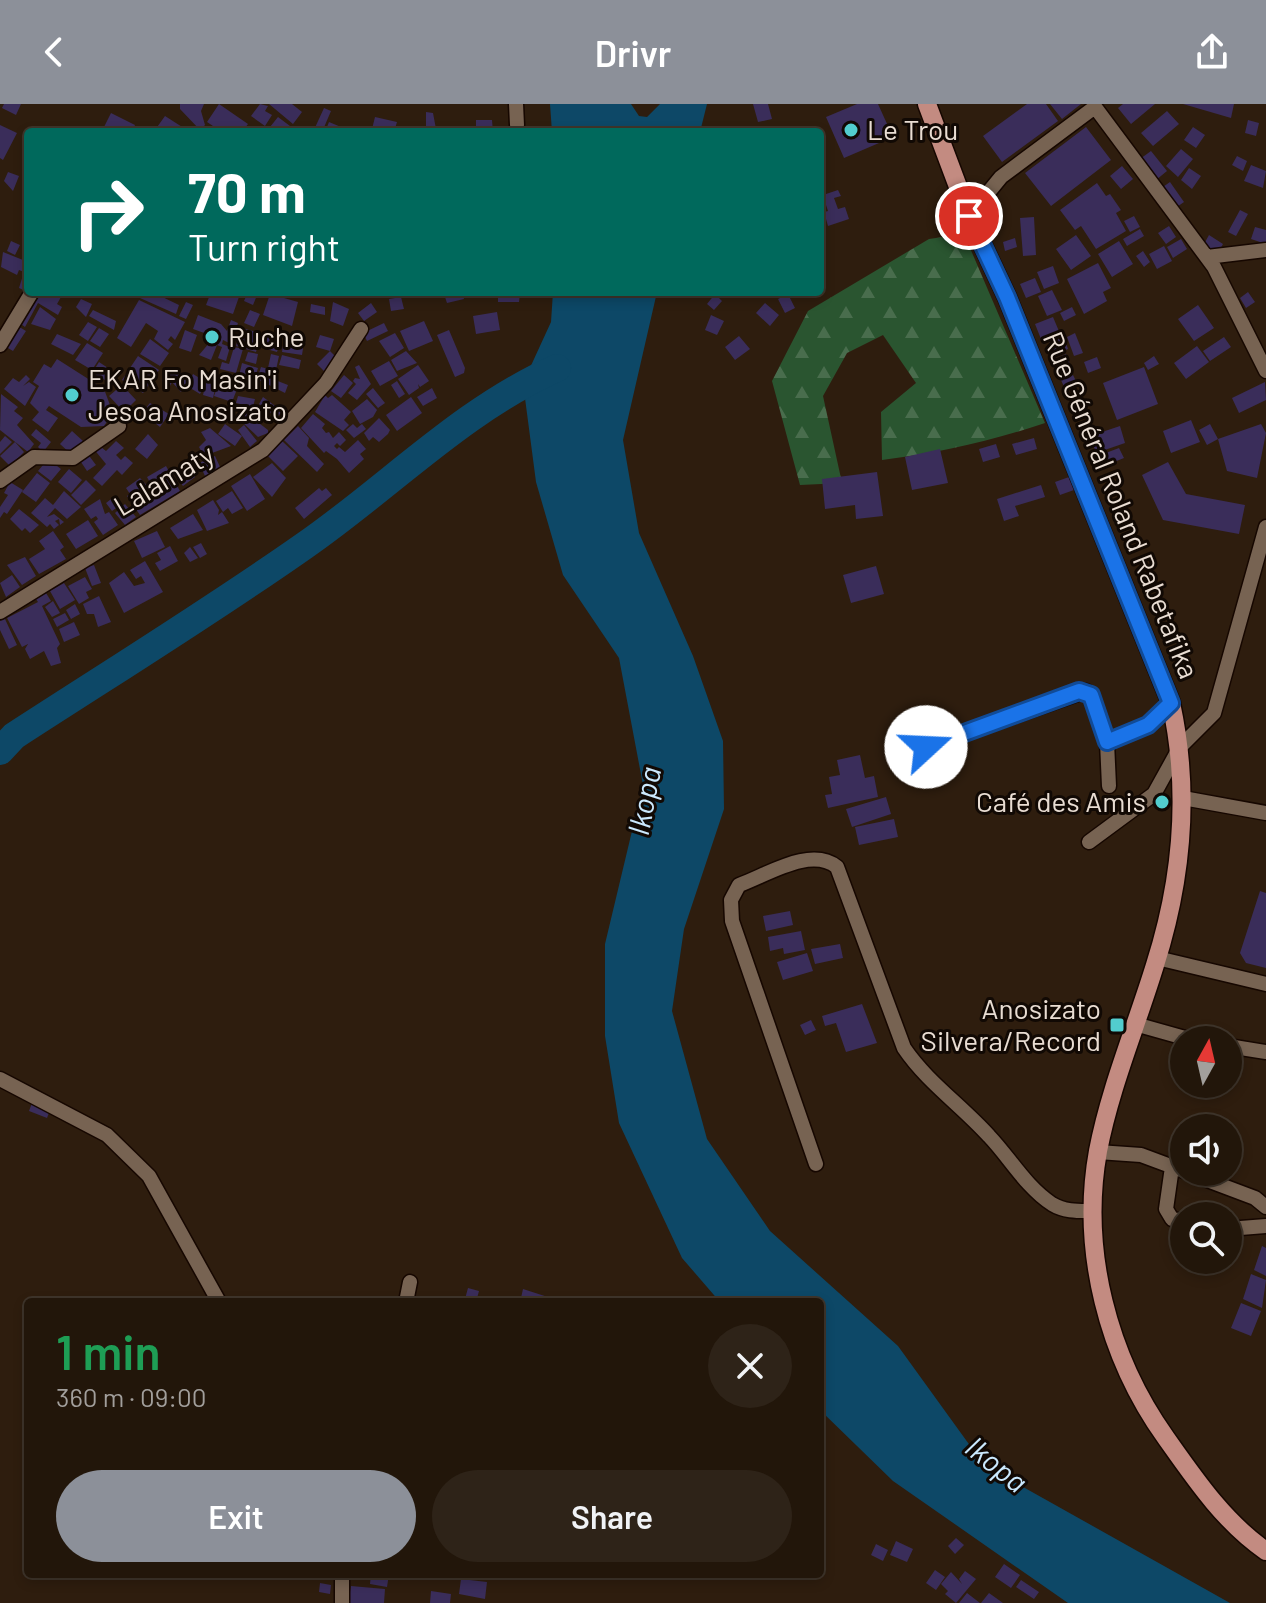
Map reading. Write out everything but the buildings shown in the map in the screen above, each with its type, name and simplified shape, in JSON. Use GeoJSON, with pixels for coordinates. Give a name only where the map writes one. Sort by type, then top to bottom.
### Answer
{"type":"FeatureCollection","features":[{"type":"Feature","properties":{"kind":"main road","name":"Rue Général Roland Rabetafika"},"geometry":{"type":"LineString","coordinates":[[927,104],[969,216],[1007,297],[1171,703],[1180,747],[1183,798],[1178,859],[1157,958],[1098,1152],[1094,1211],[1099,1280],[1114,1341],[1142,1405],[1211,1501],[1266,1551]]}},
{"type":"Feature","properties":{"kind":"street"},"geometry":{"type":"LineString","coordinates":[[516,104],[517,125]]}},
{"type":"Feature","properties":{"kind":"street"},"geometry":{"type":"LineString","coordinates":[[969,216],[1001,177],[1096,106],[1207,257],[1266,371]]}},
{"type":"Feature","properties":{"kind":"street"},"geometry":{"type":"LineString","coordinates":[[1207,257],[1266,250]]}},
{"type":"Feature","properties":{"kind":"street"},"geometry":{"type":"LineString","coordinates":[[0,345],[30,296]]}},
{"type":"Feature","properties":{"kind":"street","name":"Lalamaty"},"geometry":{"type":"LineString","coordinates":[[0,612],[263,450],[326,383],[361,329]]}},
{"type":"Feature","properties":{"kind":"street"},"geometry":{"type":"LineString","coordinates":[[0,481],[34,457],[73,458],[119,426]]}},
{"type":"Feature","properties":{"kind":"street"},"geometry":{"type":"LineString","coordinates":[[1089,842],[1154,794],[1180,747],[1214,713],[1259,582],[1266,527]]}},
{"type":"Feature","properties":{"kind":"street"},"geometry":{"type":"LineString","coordinates":[[926,747],[1079,691],[1091,695],[1107,742],[1109,786]]}},
{"type":"Feature","properties":{"kind":"street"},"geometry":{"type":"LineString","coordinates":[[1107,742],[1148,725],[1171,703]]}},
{"type":"Feature","properties":{"kind":"street"},"geometry":{"type":"LineString","coordinates":[[1183,798],[1266,813]]}},
{"type":"Feature","properties":{"kind":"street"},"geometry":{"type":"LineString","coordinates":[[816,1164],[732,921],[731,900],[739,885],[811,858],[825,858],[837,867],[904,1048],[920,1073],[952,1098],[1032,1187],[1053,1205],[1072,1212],[1094,1211]]}},
{"type":"Feature","properties":{"kind":"street"},"geometry":{"type":"LineString","coordinates":[[1157,958],[1266,984]]}},
{"type":"Feature","properties":{"kind":"street"},"geometry":{"type":"LineString","coordinates":[[1135,1024],[1170,1034]]}},
{"type":"Feature","properties":{"kind":"street"},"geometry":{"type":"LineString","coordinates":[[1242,1048],[1266,1052]]}},
{"type":"Feature","properties":{"kind":"street"},"geometry":{"type":"LineString","coordinates":[[0,1079],[107,1135],[149,1176],[217,1298]]}},
{"type":"Feature","properties":{"kind":"street"},"geometry":{"type":"LineString","coordinates":[[1098,1152],[1141,1155],[1170,1166]]}},
{"type":"Feature","properties":{"kind":"street"},"geometry":{"type":"LineString","coordinates":[[1170,1216],[1166,1209],[1174,1186]]}},
{"type":"Feature","properties":{"kind":"street"},"geometry":{"type":"LineString","coordinates":[[1223,1186],[1255,1198],[1266,1207]]}},
{"type":"Feature","properties":{"kind":"street"},"geometry":{"type":"LineString","coordinates":[[1242,1228],[1266,1226]]}},
{"type":"Feature","properties":{"kind":"street"},"geometry":{"type":"LineString","coordinates":[[407,1298],[410,1282]]}},
{"type":"Feature","properties":{"kind":"street"},"geometry":{"type":"LineString","coordinates":[[342,1578],[342,1603]]}},
{"type":"Feature","properties":{"kind":"green space"},"geometry":{"type":"Polygon","coordinates":[[[964,234],[1045,423],[965,446],[882,460],[881,412],[916,383],[883,335],[847,353],[823,396],[842,483],[800,485],[772,381],[808,311],[929,239],[964,234]]]}},
{"type":"Feature","properties":{"kind":"water"},"geometry":{"type":"Polygon","coordinates":[[[550,104],[631,104],[639,116],[647,117],[660,104],[707,104],[701,128],[552,128],[550,104]]]}},
{"type":"Feature","properties":{"kind":"water","name":"Ikopa"},"geometry":{"type":"Polygon","coordinates":[[[553,296],[656,296],[623,440],[639,533],[693,656],[723,741],[724,809],[684,929],[672,1011],[707,1139],[770,1231],[898,1346],[984,1465],[1230,1603],[1068,1603],[893,1481],[824,1414],[824,1298],[717,1298],[682,1258],[619,1123],[605,1036],[605,944],[643,785],[619,658],[563,575],[536,482],[523,383],[551,322],[553,296]]]}},
{"type":"Feature","properties":{"kind":"waterway"},"geometry":{"type":"LineString","coordinates":[[0,751],[14,736],[197,619],[304,546],[457,427],[522,385],[557,368]]}},
{"type":"Feature","properties":{"kind":"place","name":"Le Trou"},"geometry":{"type":"Point","coordinates":[851,130]}},
{"type":"Feature","properties":{"kind":"place","name":"Ruche"},"geometry":{"type":"Point","coordinates":[212,337]}},
{"type":"Feature","properties":{"kind":"place","name":"EKAR Fo Masin'i Jesoa Anosizato"},"geometry":{"type":"Point","coordinates":[72,395]}},
{"type":"Feature","properties":{"kind":"place","name":"Café des Amis"},"geometry":{"type":"Point","coordinates":[1162,802]}},
{"type":"Feature","properties":{"kind":"place","name":"Anosizato Silvera/Record"},"geometry":{"type":"Point","coordinates":[1117,1025]}},
{"type":"Feature","properties":{"kind":"route"},"geometry":{"type":"LineString","coordinates":[[926,747],[1079,691],[1091,695],[1107,742],[1148,725],[1171,703],[1007,297],[969,216]]}}]}
